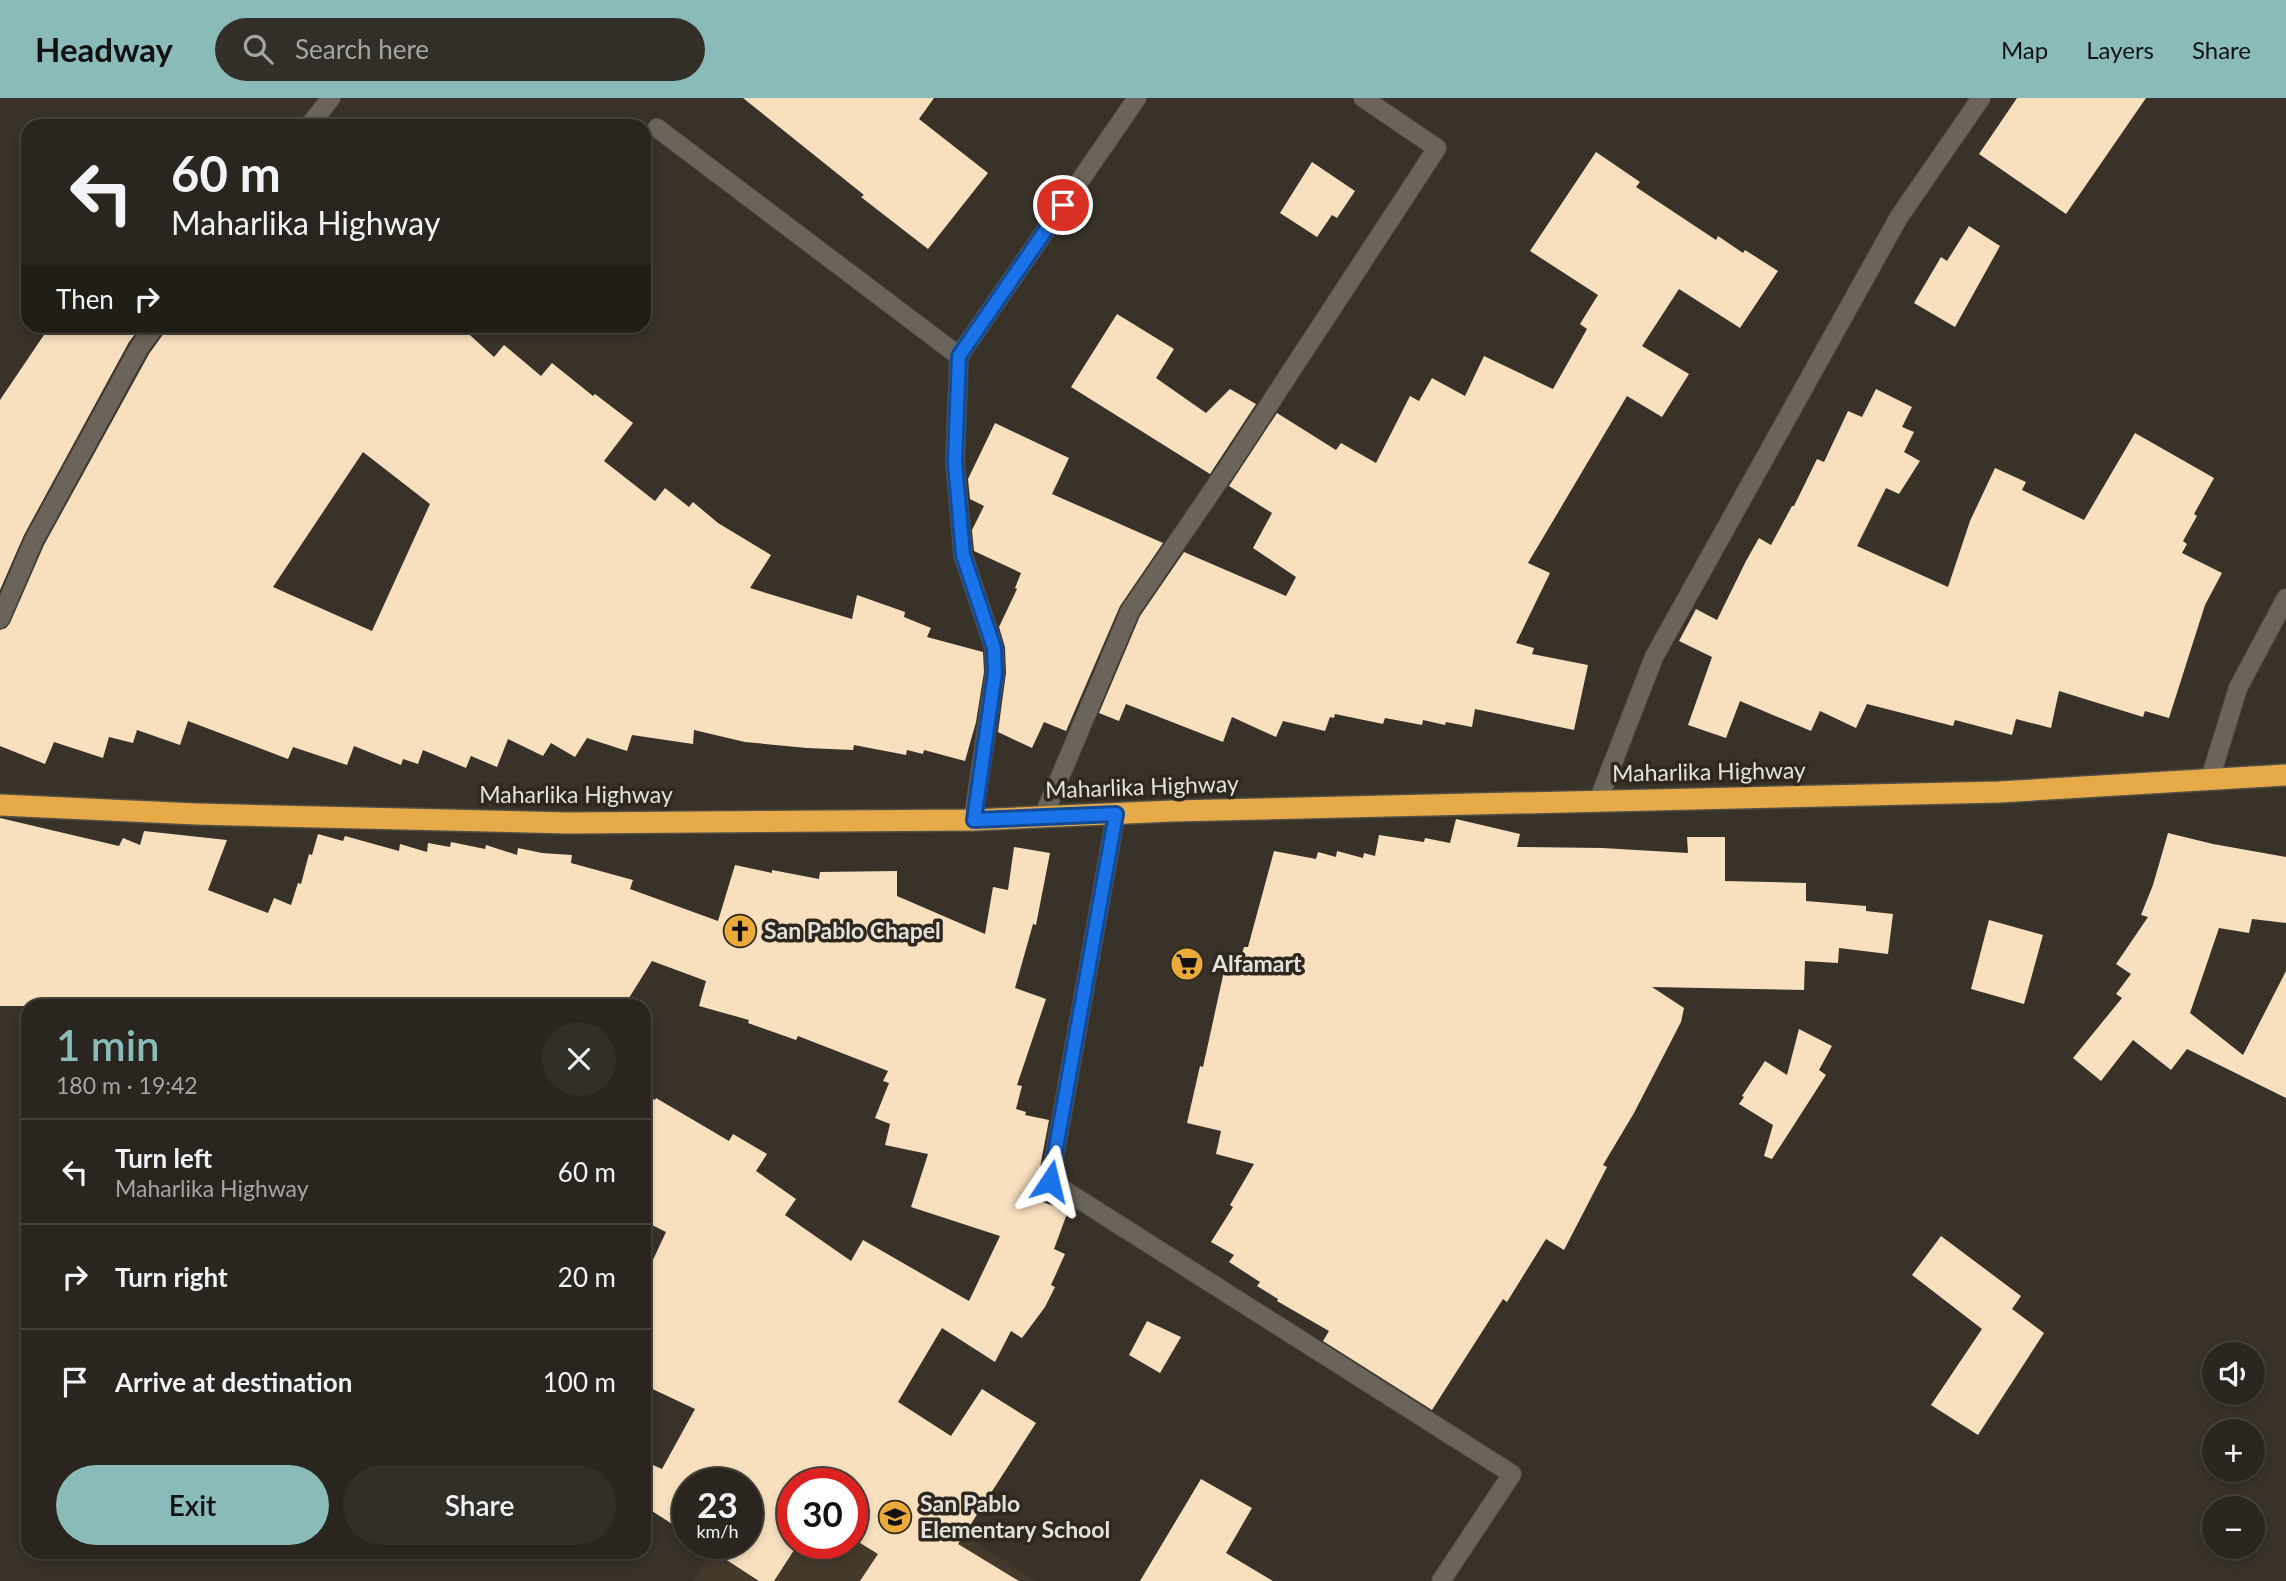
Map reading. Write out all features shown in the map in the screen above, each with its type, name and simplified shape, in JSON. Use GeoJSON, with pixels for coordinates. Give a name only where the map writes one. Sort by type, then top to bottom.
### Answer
{"type":"FeatureCollection","features":[{"type":"Feature","properties":{"kind":"highway","name":"Maharlika Highway"},"geometry":{"type":"LineString","coordinates":[[0,805],[197,814],[568,823],[974,820],[1172,811],[1999,792],[2286,775]]}},
{"type":"Feature","properties":{"kind":"street"},"geometry":{"type":"LineString","coordinates":[[314,119],[331,98]]}},
{"type":"Feature","properties":{"kind":"street"},"geometry":{"type":"LineString","coordinates":[[974,820],[995,673],[994,648],[963,555],[955,462],[959,356],[1137,98]]}},
{"type":"Feature","properties":{"kind":"street"},"geometry":{"type":"LineString","coordinates":[[1043,817],[1130,611],[1227,469],[1437,148],[1363,98]]}},
{"type":"Feature","properties":{"kind":"street"},"geometry":{"type":"LineString","coordinates":[[1598,801],[1654,657],[1899,217],[1981,98]]}},
{"type":"Feature","properties":{"kind":"street"},"geometry":{"type":"LineString","coordinates":[[657,128],[959,356]]}},
{"type":"Feature","properties":{"kind":"street"},"geometry":{"type":"LineString","coordinates":[[0,619],[40,529],[139,348],[150,333]]}},
{"type":"Feature","properties":{"kind":"street"},"geometry":{"type":"LineString","coordinates":[[2210,779],[2238,688],[2286,598]]}},
{"type":"Feature","properties":{"kind":"street"},"geometry":{"type":"LineString","coordinates":[[1116,814],[1050,1181],[1512,1475],[1441,1581]]}},
{"type":"Feature","properties":{"kind":"shaded area","name":"San Pablo Elementary School"},"geometry":{"type":"Polygon","coordinates":[[[790,1421],[862,1468],[777,1468],[777,1559],[868,1559],[868,1472],[1036,1581],[693,1581],[707,1559],[763,1559],[763,1498],[790,1421]]]}},
{"type":"Feature","properties":{"kind":"building"},"geometry":{"type":"Polygon","coordinates":[[[743,98],[934,98],[919,119],[988,173],[928,249],[743,98]]]}},
{"type":"Feature","properties":{"kind":"building"},"geometry":{"type":"Polygon","coordinates":[[[2017,98],[2146,98],[2066,214],[1979,154],[2017,98]]]}},
{"type":"Feature","properties":{"kind":"building"},"geometry":{"type":"Polygon","coordinates":[[[1596,152],[1640,182],[1636,187],[1716,240],[1718,236],[1778,271],[1740,328],[1679,289],[1642,346],[1689,374],[1662,417],[1627,396],[1528,563],[1550,573],[1516,643],[1534,648],[1532,654],[1588,665],[1574,730],[1475,709],[1472,727],[1423,720],[1422,725],[1385,718],[1383,724],[1335,714],[1334,718],[1330,717],[1325,731],[1283,721],[1276,737],[1232,717],[1223,742],[1126,704],[1119,721],[1099,713],[1140,616],[1184,552],[1286,596],[1296,577],[1253,548],[1272,513],[1229,486],[1277,413],[1336,450],[1341,443],[1376,463],[1410,396],[1419,401],[1432,378],[1465,396],[1484,356],[1553,389],[1587,329],[1580,324],[1598,295],[1530,251],[1596,152]]]}},
{"type":"Feature","properties":{"kind":"building"},"geometry":{"type":"Polygon","coordinates":[[[1312,162],[1355,191],[1337,218],[1332,215],[1317,237],[1280,213],[1312,162]]]}},
{"type":"Feature","properties":{"kind":"building"},"geometry":{"type":"Polygon","coordinates":[[[1969,226],[2000,246],[1955,327],[1914,303],[1941,257],[1947,261],[1969,226]]]}},
{"type":"Feature","properties":{"kind":"building"},"geometry":{"type":"Polygon","coordinates":[[[1117,314],[1174,349],[1156,378],[1206,413],[1230,389],[1256,404],[1210,474],[1071,387],[1117,314]]]}},
{"type":"Feature","properties":{"kind":"building"},"geometry":{"type":"Polygon","coordinates":[[[45,333],[136,333],[24,535],[0,590],[0,400],[45,333]]]}},
{"type":"Feature","properties":{"kind":"building"},"geometry":{"type":"Polygon","coordinates":[[[164,333],[468,333],[494,357],[504,345],[541,376],[552,363],[593,396],[595,394],[633,423],[604,461],[655,501],[665,488],[689,507],[693,502],[718,523],[771,555],[750,588],[852,619],[857,595],[905,612],[904,617],[931,628],[927,637],[983,652],[984,672],[976,722],[965,761],[924,750],[923,754],[907,750],[906,755],[854,745],[853,750],[807,748],[745,742],[694,730],[693,744],[632,735],[627,751],[587,738],[575,757],[551,743],[543,756],[508,739],[497,767],[471,756],[466,768],[423,750],[418,764],[403,759],[401,765],[354,746],[347,765],[293,747],[288,759],[188,721],[180,745],[137,730],[133,743],[109,737],[103,758],[54,742],[45,764],[0,746],[0,630],[10,623],[44,545],[149,354],[164,333]],[[363,452],[273,587],[372,631],[430,504],[363,452]]]}},
{"type":"Feature","properties":{"kind":"building"},"geometry":{"type":"Polygon","coordinates":[[[1876,389],[1912,407],[1902,427],[1914,432],[1904,452],[1920,461],[1899,494],[1886,488],[1857,546],[1948,587],[1970,521],[1995,468],[2026,482],[2022,490],[2084,520],[2135,433],[2214,478],[2194,514],[2197,516],[2183,541],[2187,544],[2182,553],[2222,573],[2205,605],[2169,718],[2145,711],[2143,717],[2059,691],[2051,728],[2016,719],[2012,735],[1955,720],[1953,726],[1867,704],[1856,728],[1820,711],[1811,731],[1740,701],[1726,738],[1688,725],[1712,657],[1679,641],[1696,609],[1717,620],[1759,538],[1771,545],[1817,459],[1824,462],[1848,411],[1862,417],[1876,389]]]}},
{"type":"Feature","properties":{"kind":"building"},"geometry":{"type":"Polygon","coordinates":[[[995,423],[1069,458],[1052,494],[1163,543],[1120,606],[1066,731],[1044,722],[1032,748],[998,732],[1006,673],[1005,647],[999,627],[1017,589],[1015,588],[1021,573],[974,551],[972,530],[984,506],[970,499],[968,479],[995,423]]]}},
{"type":"Feature","properties":{"kind":"building"},"geometry":{"type":"Polygon","coordinates":[[[0,818],[119,846],[123,838],[140,845],[144,831],[227,840],[208,890],[268,913],[274,898],[291,905],[318,834],[343,841],[345,836],[399,851],[400,844],[427,852],[428,843],[450,847],[451,842],[485,849],[486,845],[517,855],[518,848],[572,855],[571,863],[633,880],[630,889],[718,921],[735,865],[819,879],[820,872],[897,871],[897,896],[985,934],[993,887],[1008,890],[1014,847],[1050,853],[1036,925],[1033,924],[1015,988],[1046,999],[1017,1085],[1022,1086],[1016,1109],[1026,1112],[1025,1115],[1049,1120],[1034,1199],[1068,1211],[1054,1249],[1065,1254],[1051,1285],[1055,1287],[1045,1307],[1022,1338],[1011,1331],[995,1362],[942,1328],[898,1402],[951,1436],[982,1389],[1036,1423],[958,1544],[1019,1581],[860,1581],[878,1554],[868,1548],[868,1468],[777,1468],[777,1559],[788,1559],[774,1581],[759,1581],[725,1559],[763,1559],[763,1468],[672,1468],[672,1524],[651,1510],[651,1464],[662,1469],[695,1409],[651,1388],[651,1264],[666,1232],[651,1224],[651,1098],[656,1098],[729,1141],[733,1134],[767,1154],[756,1171],[796,1199],[785,1215],[851,1261],[863,1240],[969,1301],[1000,1236],[911,1207],[928,1154],[885,1145],[890,1124],[875,1118],[889,1083],[883,1081],[888,1071],[798,1036],[796,1040],[748,1023],[749,1020],[699,1006],[706,981],[652,961],[628,999],[21,999],[21,1006],[0,1006],[0,818]]]}},
{"type":"Feature","properties":{"kind":"building"},"geometry":{"type":"Polygon","coordinates":[[[1456,819],[1520,834],[1517,847],[1688,853],[1687,837],[1725,837],[1725,881],[1806,883],[1806,901],[1866,906],[1866,911],[1893,914],[1888,954],[1839,948],[1838,963],[1805,961],[1804,990],[1652,987],[1684,1008],[1681,1022],[1634,1113],[1603,1165],[1607,1167],[1564,1250],[1546,1239],[1507,1302],[1503,1299],[1432,1410],[1323,1341],[1329,1331],[1277,1301],[1278,1299],[1257,1286],[1260,1282],[1229,1262],[1234,1255],[1211,1242],[1233,1207],[1230,1205],[1254,1164],[1216,1154],[1221,1131],[1187,1123],[1200,1066],[1203,1067],[1226,962],[1239,965],[1244,947],[1248,947],[1274,851],[1316,859],[1318,852],[1336,857],[1337,851],[1363,858],[1364,853],[1375,856],[1379,835],[1424,842],[1425,838],[1450,843],[1456,819]]]}},
{"type":"Feature","properties":{"kind":"building"},"geometry":{"type":"Polygon","coordinates":[[[2168,833],[2286,857],[2286,923],[2252,919],[2249,933],[2219,928],[2190,1013],[2243,1055],[2286,971],[2286,1098],[2187,1049],[2171,1070],[2133,1040],[2101,1081],[2073,1058],[2122,998],[2116,994],[2131,974],[2116,964],[2148,917],[2141,915],[2168,833]]]}},
{"type":"Feature","properties":{"kind":"building"},"geometry":{"type":"Polygon","coordinates":[[[1989,920],[2043,935],[2024,1004],[1971,989],[1989,920]]]}},
{"type":"Feature","properties":{"kind":"building"},"geometry":{"type":"Polygon","coordinates":[[[1799,1029],[1832,1046],[1819,1070],[1826,1075],[1772,1159],[1764,1156],[1773,1125],[1739,1104],[1765,1061],[1787,1075],[1799,1029]]]}},
{"type":"Feature","properties":{"kind":"building"},"geometry":{"type":"Polygon","coordinates":[[[1941,1236],[2021,1296],[2012,1309],[2044,1333],[1978,1435],[1931,1405],[1982,1329],[1912,1275],[1941,1236]]]}},
{"type":"Feature","properties":{"kind":"building"},"geometry":{"type":"Polygon","coordinates":[[[1147,1321],[1181,1337],[1160,1373],[1129,1355],[1147,1321]]]}},
{"type":"Feature","properties":{"kind":"building"},"geometry":{"type":"Polygon","coordinates":[[[1201,1479],[1252,1508],[1226,1553],[1273,1581],[1140,1581],[1201,1479]]]}},
{"type":"Feature","properties":{"kind":"place","name":"San Pablo Chapel"},"geometry":{"type":"Point","coordinates":[740,931]}},
{"type":"Feature","properties":{"kind":"place","name":"Alfamart"},"geometry":{"type":"Point","coordinates":[1187,964]}},
{"type":"Feature","properties":{"kind":"place","name":"San Pablo Elementary School"},"geometry":{"type":"Point","coordinates":[895,1517]}},
{"type":"Feature","properties":{"kind":"route"},"geometry":{"type":"LineString","coordinates":[[1050,1181],[1116,814],[974,820],[995,673],[994,648],[963,555],[955,462],[959,356],[1063,205]]}}]}
